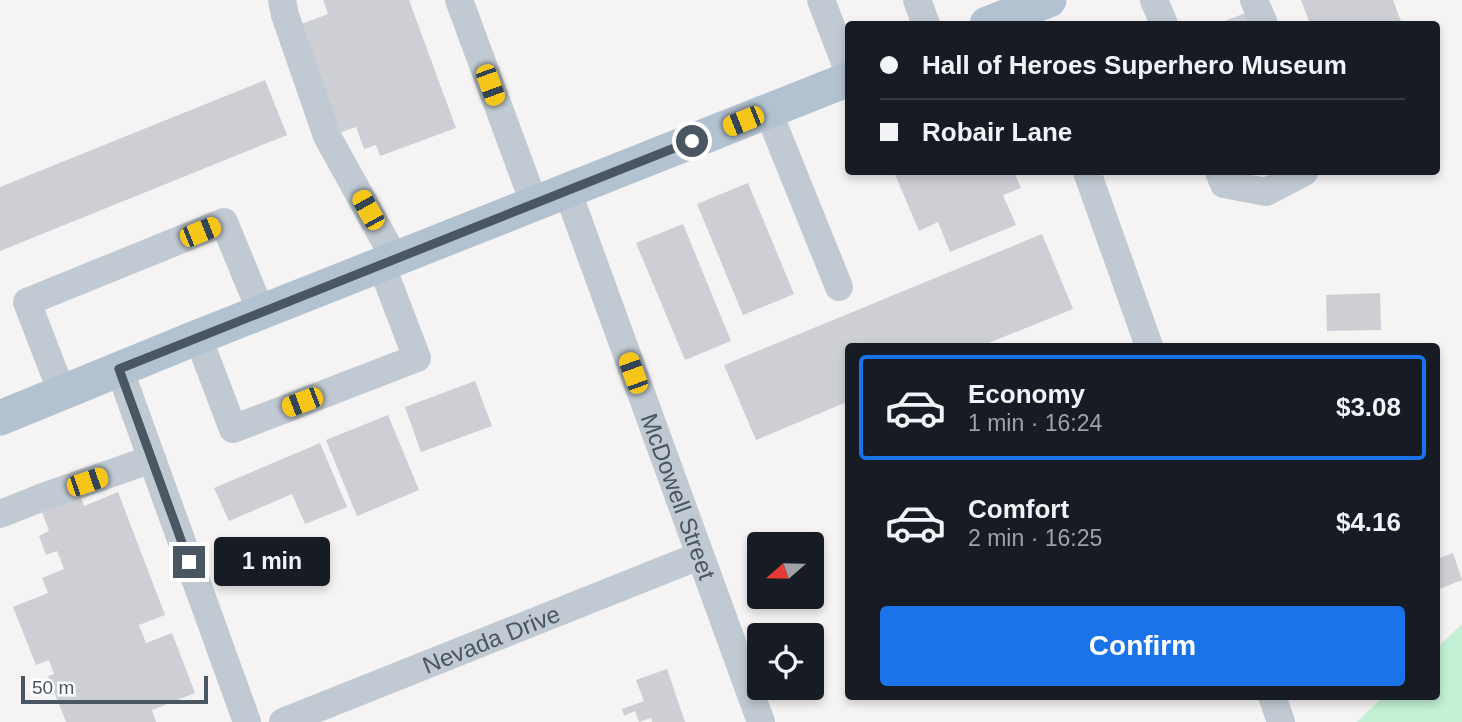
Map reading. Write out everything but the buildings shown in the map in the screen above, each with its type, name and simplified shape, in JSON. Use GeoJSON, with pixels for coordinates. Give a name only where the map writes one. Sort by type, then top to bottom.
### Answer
{"type":"FeatureCollection","features":[{"type":"Feature","properties":{"kind":"main road"},"geometry":{"type":"LineString","coordinates":[[996,21],[1035,8]]}},
{"type":"Feature","properties":{"kind":"main road"},"geometry":{"type":"LineString","coordinates":[[0,418],[845,81]]}},
{"type":"Feature","properties":{"kind":"street"},"geometry":{"type":"LineString","coordinates":[[198,337],[233,429],[417,358],[388,261],[327,136],[282,0]]}},
{"type":"Feature","properties":{"kind":"street"},"geometry":{"type":"LineString","coordinates":[[459,0],[534,203]]}},
{"type":"Feature","properties":{"kind":"street"},"geometry":{"type":"LineString","coordinates":[[821,0],[845,63]]}},
{"type":"Feature","properties":{"kind":"street"},"geometry":{"type":"LineString","coordinates":[[916,0],[925,21]]}},
{"type":"Feature","properties":{"kind":"street"},"geometry":{"type":"LineString","coordinates":[[1154,0],[1163,21]]}},
{"type":"Feature","properties":{"kind":"street"},"geometry":{"type":"LineString","coordinates":[[1254,0],[1263,21]]}},
{"type":"Feature","properties":{"kind":"street"},"geometry":{"type":"LineString","coordinates":[[768,111],[839,287]]}},
{"type":"Feature","properties":{"kind":"street"},"geometry":{"type":"LineString","coordinates":[[1088,175],[1148,343]]}},
{"type":"Feature","properties":{"kind":"street"},"geometry":{"type":"LineString","coordinates":[[1220,175],[1224,184],[1266,192],[1298,175]]}},
{"type":"Feature","properties":{"kind":"street","name":"McDowell Street"},"geometry":{"type":"LineString","coordinates":[[567,190],[761,722]]}},
{"type":"Feature","properties":{"kind":"street"},"geometry":{"type":"LineString","coordinates":[[62,393],[27,302],[224,222],[261,312]]}},
{"type":"Feature","properties":{"kind":"street"},"geometry":{"type":"LineString","coordinates":[[119,369],[240,720]]}},
{"type":"Feature","properties":{"kind":"street"},"geometry":{"type":"LineString","coordinates":[[0,514],[152,459]]}},
{"type":"Feature","properties":{"kind":"street","name":"Nevada Drive"},"geometry":{"type":"LineString","coordinates":[[283,722],[699,556]]}},
{"type":"Feature","properties":{"kind":"street"},"geometry":{"type":"LineString","coordinates":[[1273,700],[1281,722]]}},
{"type":"Feature","properties":{"kind":"green space"},"geometry":{"type":"Polygon","coordinates":[[[1462,624],[1462,722],[1357,722],[1380,700],[1440,700],[1440,645],[1462,624]]]}},
{"type":"Feature","properties":{"kind":"route"},"geometry":{"type":"LineString","coordinates":[[189,562],[119,369],[692,141]]}}]}
